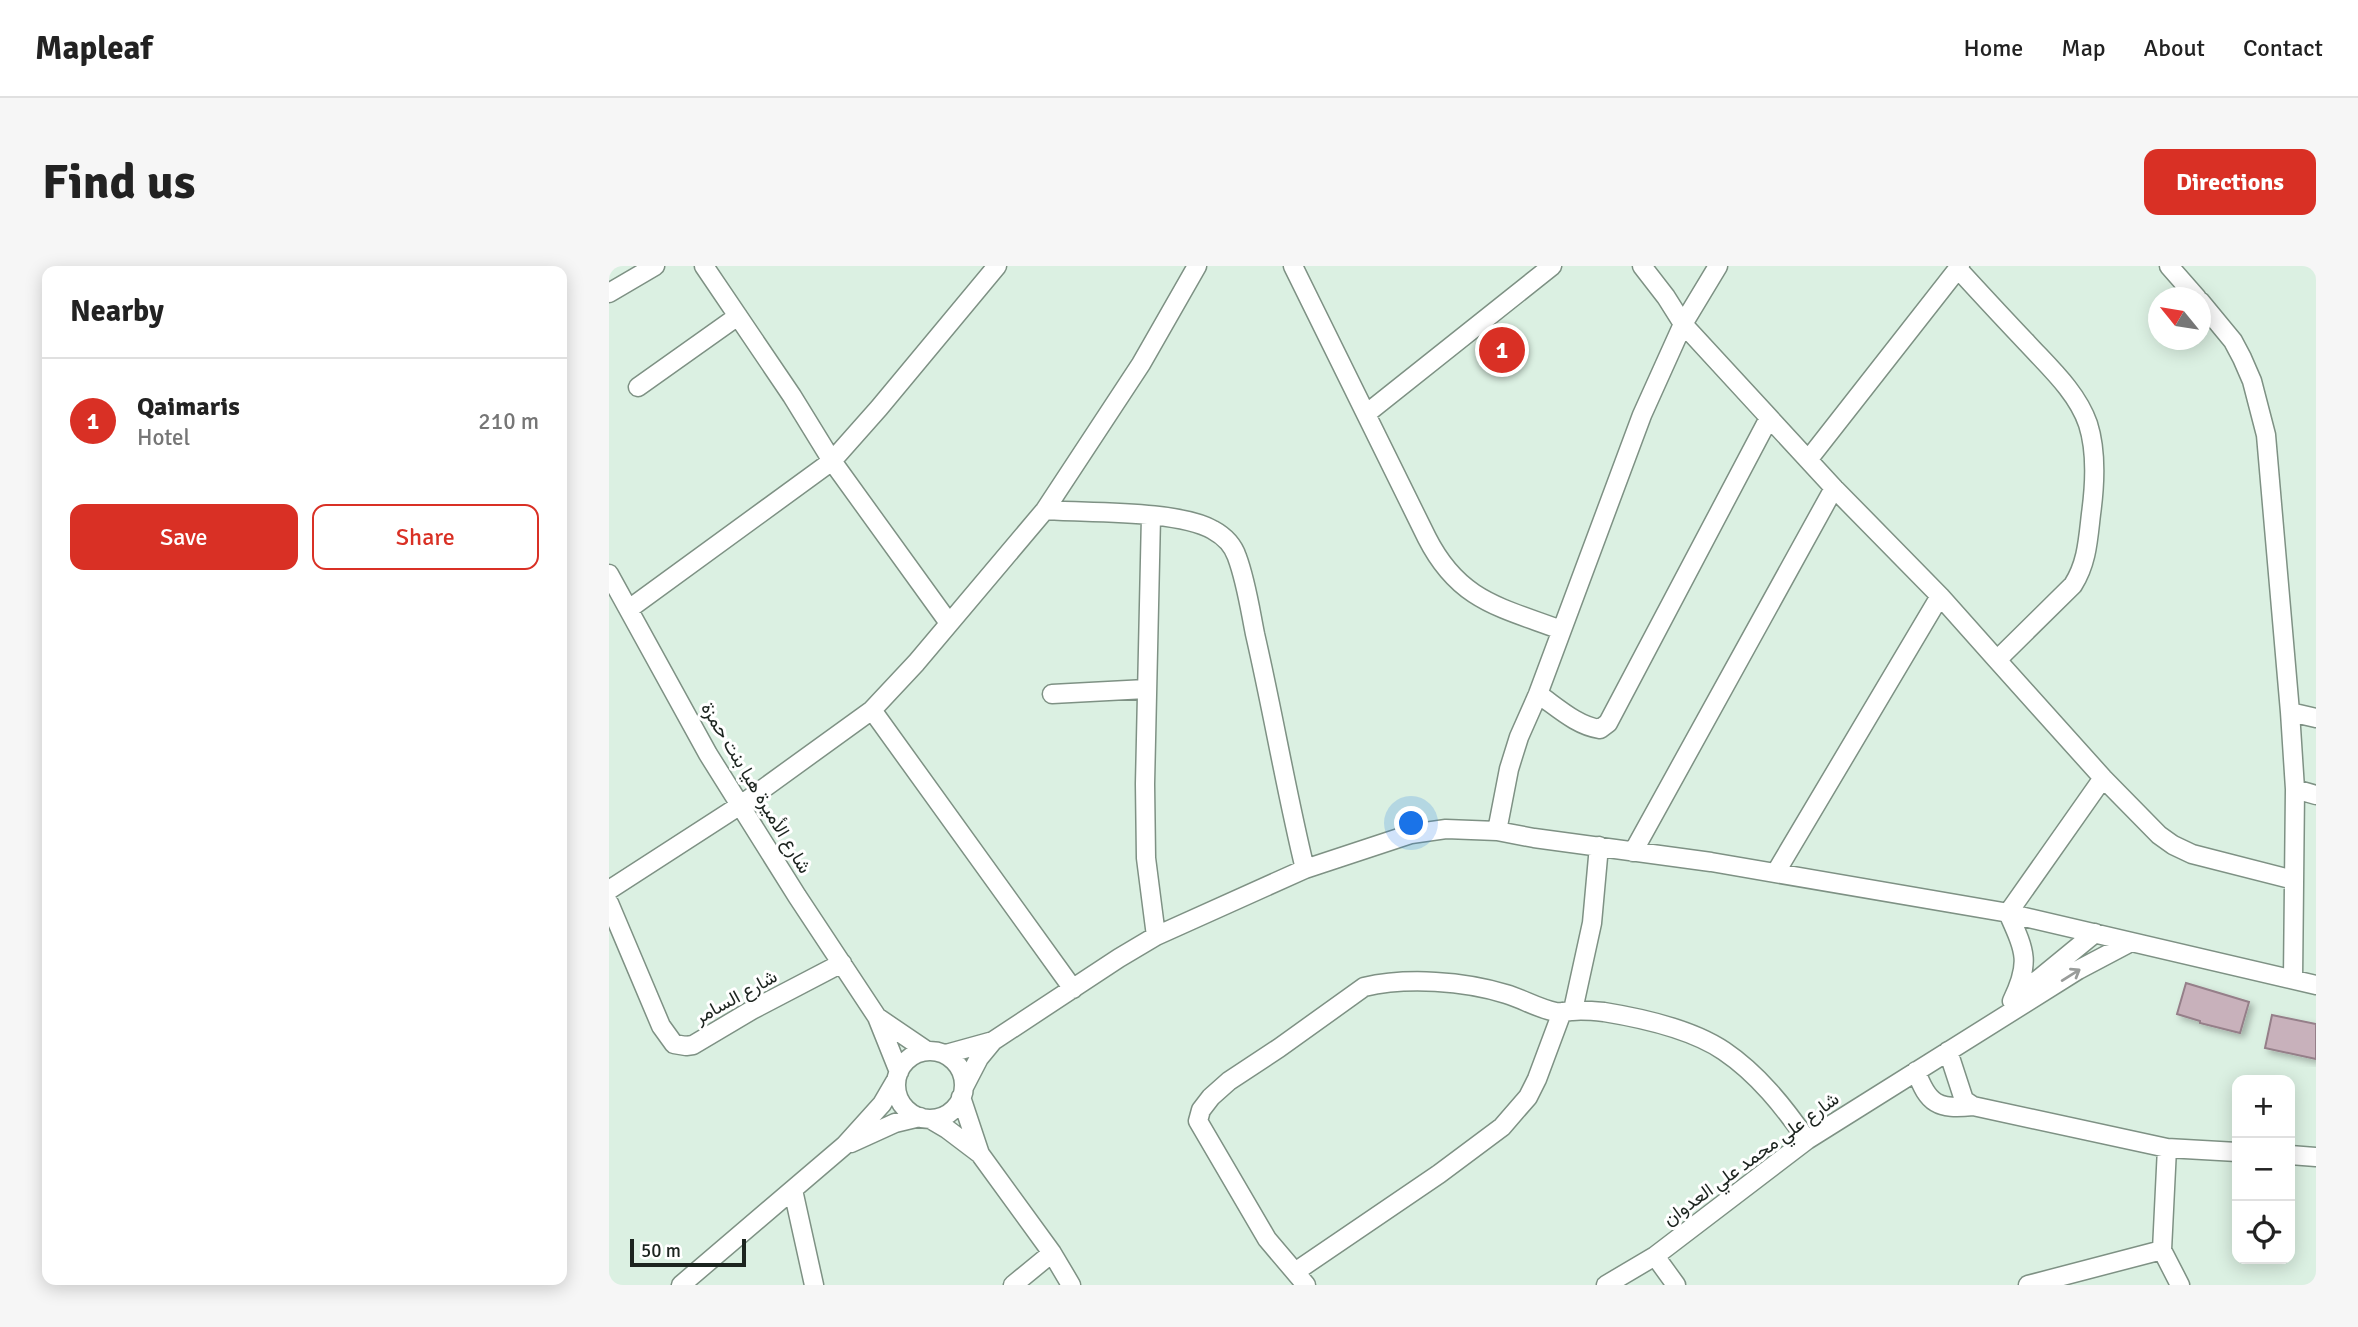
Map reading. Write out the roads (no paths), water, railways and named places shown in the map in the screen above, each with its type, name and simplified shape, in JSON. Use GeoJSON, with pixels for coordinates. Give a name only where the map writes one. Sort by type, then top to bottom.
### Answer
{"type":"FeatureCollection","features":[{"type":"Feature","properties":{"kind":"street"},"geometry":{"type":"LineString","coordinates":[[609,293],[655,266]]}},
{"type":"Feature","properties":{"kind":"street"},"geometry":{"type":"LineString","coordinates":[[704,266],[792,396],[832,461],[949,624]]}},
{"type":"Feature","properties":{"kind":"street"},"geometry":{"type":"LineString","coordinates":[[629,608],[832,461],[997,266]]}},
{"type":"Feature","properties":{"kind":"street"},"geometry":{"type":"LineString","coordinates":[[609,890],[742,804],[872,710],[1045,510],[1141,364],[1197,266]]}},
{"type":"Feature","properties":{"kind":"street"},"geometry":{"type":"LineString","coordinates":[[1293,266],[1427,538],[1447,571],[1463,587],[1487,601],[1561,630]]}},
{"type":"Feature","properties":{"kind":"street"},"geometry":{"type":"LineString","coordinates":[[1366,414],[1552,266]]}},
{"type":"Feature","properties":{"kind":"street"},"geometry":{"type":"LineString","coordinates":[[1642,266],[1683,324],[1834,488],[1940,596],[2145,822],[2173,845],[2206,858],[2294,880]]}},
{"type":"Feature","properties":{"kind":"street"},"geometry":{"type":"LineString","coordinates":[[1497,831],[1509,769],[1519,737],[1538,694],[1642,415],[1683,324],[1718,266]]}},
{"type":"Feature","properties":{"kind":"street"},"geometry":{"type":"LineString","coordinates":[[2169,266],[2188,287]]}},
{"type":"Feature","properties":{"kind":"street"},"geometry":{"type":"LineString","coordinates":[[1808,460],[1959,267],[2057,376],[2081,409],[2087,421],[2091,442],[2094,493],[2081,573],[2073,585],[1997,660]]}},
{"type":"Feature","properties":{"kind":"street"},"geometry":{"type":"LineString","coordinates":[[2211,314],[2238,349],[2252,381],[2266,435],[2295,789],[2293,979]]}},
{"type":"Feature","properties":{"kind":"street"},"geometry":{"type":"LineString","coordinates":[[638,387],[738,316]]}},
{"type":"Feature","properties":{"kind":"street"},"geometry":{"type":"LineString","coordinates":[[1538,694],[1592,728],[1600,729],[1608,723],[1769,418]]}},
{"type":"Feature","properties":{"kind":"street"},"geometry":{"type":"LineString","coordinates":[[1633,852],[1834,488]]}},
{"type":"Feature","properties":{"kind":"street"},"geometry":{"type":"LineString","coordinates":[[1045,510],[1151,516],[1198,523],[1224,537],[1237,556],[1305,869]]}},
{"type":"Feature","properties":{"kind":"street"},"geometry":{"type":"LineString","coordinates":[[1151,516],[1145,784],[1146,858],[1156,936]]}},
{"type":"Feature","properties":{"kind":"street","name":"شارع الأميرة هيا بنت حمزة"},"geometry":{"type":"LineString","coordinates":[[609,574],[708,754],[877,1017],[897,1076]]}},
{"type":"Feature","properties":{"kind":"street"},"geometry":{"type":"LineString","coordinates":[[1776,872],[1940,596]]}},
{"type":"Feature","properties":{"kind":"street"},"geometry":{"type":"LineString","coordinates":[[1052,694],[1146,689]]}},
{"type":"Feature","properties":{"kind":"street"},"geometry":{"type":"LineString","coordinates":[[872,710],[1073,989]]}},
{"type":"Feature","properties":{"kind":"street"},"geometry":{"type":"LineString","coordinates":[[2290,712],[2316,718]]}},
{"type":"Feature","properties":{"kind":"street"},"geometry":{"type":"LineString","coordinates":[[2008,913],[2103,778]]}},
{"type":"Feature","properties":{"kind":"street"},"geometry":{"type":"LineString","coordinates":[[2295,789],[2316,795]]}},
{"type":"Feature","properties":{"kind":"street"},"geometry":{"type":"LineString","coordinates":[[845,1145],[895,1122],[940,1117],[949,1113],[957,1105],[979,1058],[993,1041],[1156,936],[1305,869],[1411,834],[1446,829],[1497,831],[1776,872],[2008,913],[2316,985]]}},
{"type":"Feature","properties":{"kind":"street"},"geometry":{"type":"LineString","coordinates":[[1599,846],[1592,923],[1567,1011],[1528,1097],[1502,1126],[1301,1278],[1267,1239],[1198,1121],[1201,1110],[1229,1081],[1364,987],[1379,984],[1422,982],[1465,986],[1505,993],[1567,1011],[1603,1012],[1695,1036],[1724,1051],[1780,1102],[1807,1140]]}},
{"type":"Feature","properties":{"kind":"street","name":"شارع السامر"},"geometry":{"type":"LineString","coordinates":[[609,903],[661,1026],[674,1044],[693,1045],[752,1010],[842,963]]}},
{"type":"Feature","properties":{"kind":"street"},"geometry":{"type":"LineString","coordinates":[[2008,913],[2023,952],[2023,979],[2012,1001]]}},
{"type":"Feature","properties":{"kind":"street","name":"شارع علي محمد علي العدوان"},"geometry":{"type":"LineString","coordinates":[[1992,1024],[2012,1001],[2095,933]]}},
{"type":"Feature","properties":{"kind":"street","name":"شارع علي محمد علي العدوان"},"geometry":{"type":"LineString","coordinates":[[1606,1285],[1655,1256],[1807,1140],[2078,970],[2131,942]]}},
{"type":"Feature","properties":{"kind":"street","name":"شارع الأميرة هيا بنت حمزة"},"geometry":{"type":"LineString","coordinates":[[877,1017],[927,1051]]}},
{"type":"Feature","properties":{"kind":"street"},"geometry":{"type":"LineString","coordinates":[[681,1285],[845,1145],[882,1104],[910,1058],[927,1051],[946,1054],[993,1041]]}},
{"type":"Feature","properties":{"kind":"street"},"geometry":{"type":"LineString","coordinates":[[1948,1051],[1964,1100],[1973,1106]]}},
{"type":"Feature","properties":{"kind":"street"},"geometry":{"type":"LineString","coordinates":[[946,1054],[960,1068],[962,1092],[980,1154]]}},
{"type":"Feature","properties":{"kind":"street"},"geometry":{"type":"LineString","coordinates":[[1916,1071],[1926,1096],[1949,1108],[1973,1106],[2167,1148],[2232,1152]]}},
{"type":"Feature","properties":{"kind":"street"},"geometry":{"type":"LineString","coordinates":[[897,1076],[899,1099],[904,1107],[947,1129],[980,1154],[1052,1253],[1071,1285]]}},
{"type":"Feature","properties":{"kind":"street"},"geometry":{"type":"LineString","coordinates":[[2167,1148],[2162,1250],[2180,1285]]}},
{"type":"Feature","properties":{"kind":"street"},"geometry":{"type":"LineString","coordinates":[[2295,1155],[2316,1157]]}},
{"type":"Feature","properties":{"kind":"street"},"geometry":{"type":"LineString","coordinates":[[793,1190],[814,1285]]}},
{"type":"Feature","properties":{"kind":"street"},"geometry":{"type":"LineString","coordinates":[[2028,1285],[2162,1250]]}},
{"type":"Feature","properties":{"kind":"street"},"geometry":{"type":"LineString","coordinates":[[1013,1285],[1052,1253]]}},
{"type":"Feature","properties":{"kind":"street"},"geometry":{"type":"LineString","coordinates":[[1655,1256],[1676,1285]]}},
{"type":"Feature","properties":{"kind":"place","name":"Qaimaris"},"geometry":{"type":"Point","coordinates":[1502,350]}}]}
